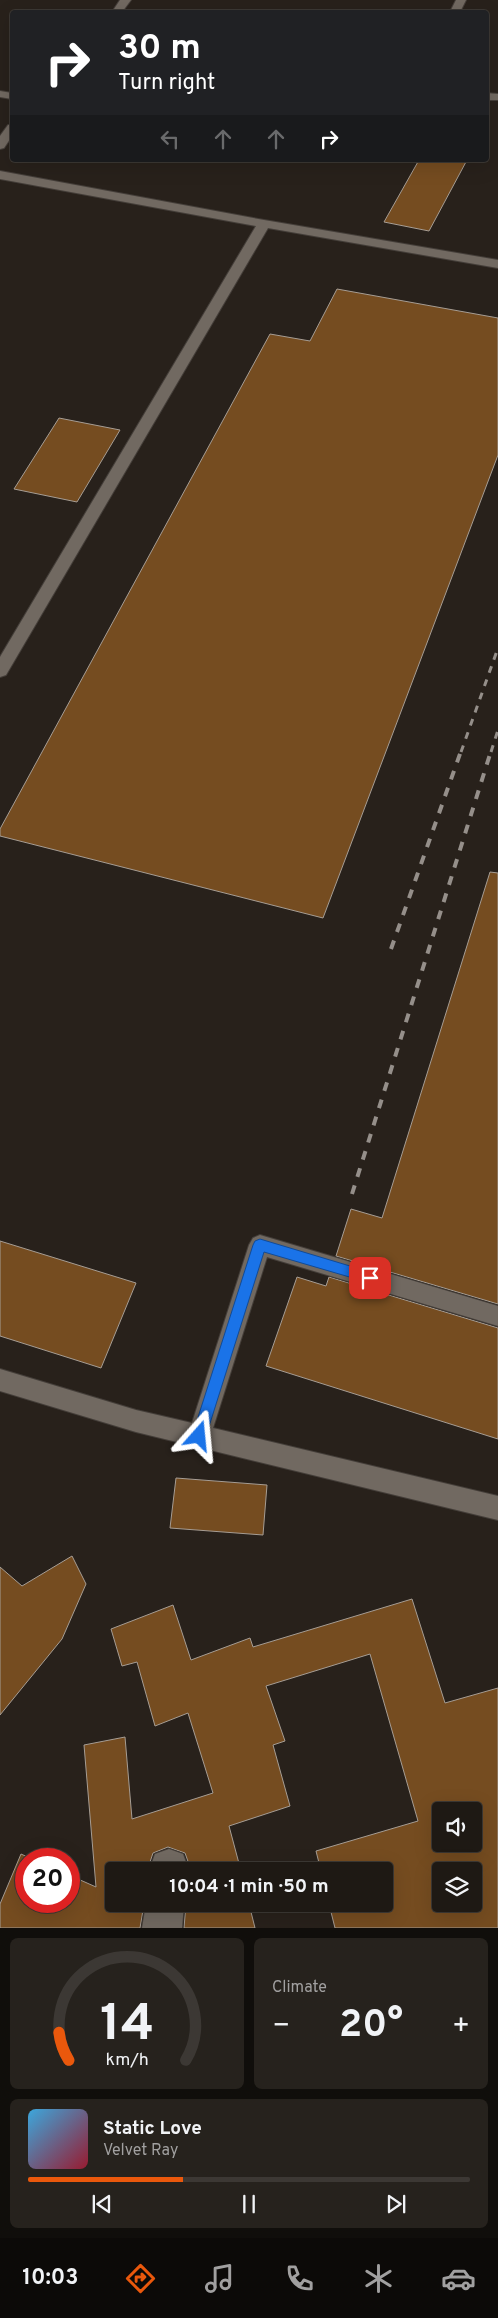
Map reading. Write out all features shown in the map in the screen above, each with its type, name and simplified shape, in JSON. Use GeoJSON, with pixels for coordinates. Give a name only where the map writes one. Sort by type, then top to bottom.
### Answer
{"type":"FeatureCollection","features":[{"type":"Feature","properties":{"kind":"street"},"geometry":{"type":"LineString","coordinates":[[162,1928],[164,1912]]}},
{"type":"Feature","properties":{"kind":"lane"},"geometry":{"type":"LineString","coordinates":[[0,145],[8,128]]}},
{"type":"Feature","properties":{"kind":"lane"},"geometry":{"type":"LineString","coordinates":[[0,175],[264,224],[498,264]]}},
{"type":"Feature","properties":{"kind":"lane"},"geometry":{"type":"LineString","coordinates":[[0,670],[264,224]]}},
{"type":"Feature","properties":{"kind":"lane"},"geometry":{"type":"LineString","coordinates":[[199,1436],[260,1245],[498,1316]]}},
{"type":"Feature","properties":{"kind":"lane"},"geometry":{"type":"LineString","coordinates":[[0,1380],[136,1421],[498,1508]]}},
{"type":"Feature","properties":{"kind":"building"},"geometry":{"type":"Polygon","coordinates":[[[418,162],[466,162],[429,231],[384,222],[418,162]]]}},
{"type":"Feature","properties":{"kind":"building"},"geometry":{"type":"Polygon","coordinates":[[[337,289],[498,318],[498,455],[323,918],[0,836],[0,829],[270,334],[310,341],[337,289]]]}},
{"type":"Feature","properties":{"kind":"building"},"geometry":{"type":"Polygon","coordinates":[[[59,418],[120,430],[77,502],[14,489],[59,418]]]}},
{"type":"Feature","properties":{"kind":"building"},"geometry":{"type":"Polygon","coordinates":[[[490,872],[498,873],[498,1304],[336,1256],[351,1209],[382,1218],[490,872]]]}},
{"type":"Feature","properties":{"kind":"building"},"geometry":{"type":"Polygon","coordinates":[[[0,1241],[136,1283],[101,1368],[0,1336],[0,1241]]]}},
{"type":"Feature","properties":{"kind":"building"},"geometry":{"type":"Polygon","coordinates":[[[297,1277],[326,1286],[329,1277],[498,1328],[498,1439],[266,1366],[297,1277]]]}},
{"type":"Feature","properties":{"kind":"building"},"geometry":{"type":"Polygon","coordinates":[[[176,1478],[267,1485],[263,1535],[170,1528],[176,1478]]]}},
{"type":"Feature","properties":{"kind":"building"},"geometry":{"type":"Polygon","coordinates":[[[72,1556],[86,1584],[62,1639],[0,1715],[0,1567],[22,1586],[72,1556]]]}},
{"type":"Feature","properties":{"kind":"building"},"geometry":{"type":"Polygon","coordinates":[[[412,1599],[445,1703],[498,1688],[498,1928],[335,1928],[331,1912],[393,1912],[393,1862],[319,1862],[316,1851],[418,1821],[370,1654],[266,1686],[285,1741],[273,1745],[290,1806],[229,1826],[239,1862],[188,1862],[185,1853],[168,1847],[153,1853],[150,1862],[105,1862],[105,1912],[143,1912],[140,1928],[0,1928],[0,1904],[15,1868],[15,1913],[80,1913],[80,1880],[96,1887],[84,1745],[125,1737],[132,1819],[213,1793],[188,1713],[155,1726],[137,1662],[122,1666],[111,1629],[173,1605],[191,1660],[250,1638],[253,1647],[412,1599]]]}},
{"type":"Feature","properties":{"kind":"building"},"geometry":{"type":"Polygon","coordinates":[[[185,1912],[251,1912],[255,1928],[184,1928],[185,1912]]]}},
{"type":"Feature","properties":{"kind":"railway"},"geometry":{"type":"LineString","coordinates":[[461,752],[498,648]]}},
{"type":"Feature","properties":{"kind":"railway"},"geometry":{"type":"LineString","coordinates":[[491,752],[498,730]]}},
{"type":"Feature","properties":{"kind":"railway"},"geometry":{"type":"LineString","coordinates":[[391,949],[461,751]]}},
{"type":"Feature","properties":{"kind":"railway"},"geometry":{"type":"LineString","coordinates":[[352,1194],[491,751]]}},
{"type":"Feature","properties":{"kind":"route"},"geometry":{"type":"LineString","coordinates":[[199,1436],[260,1245],[370,1278]]}}]}
